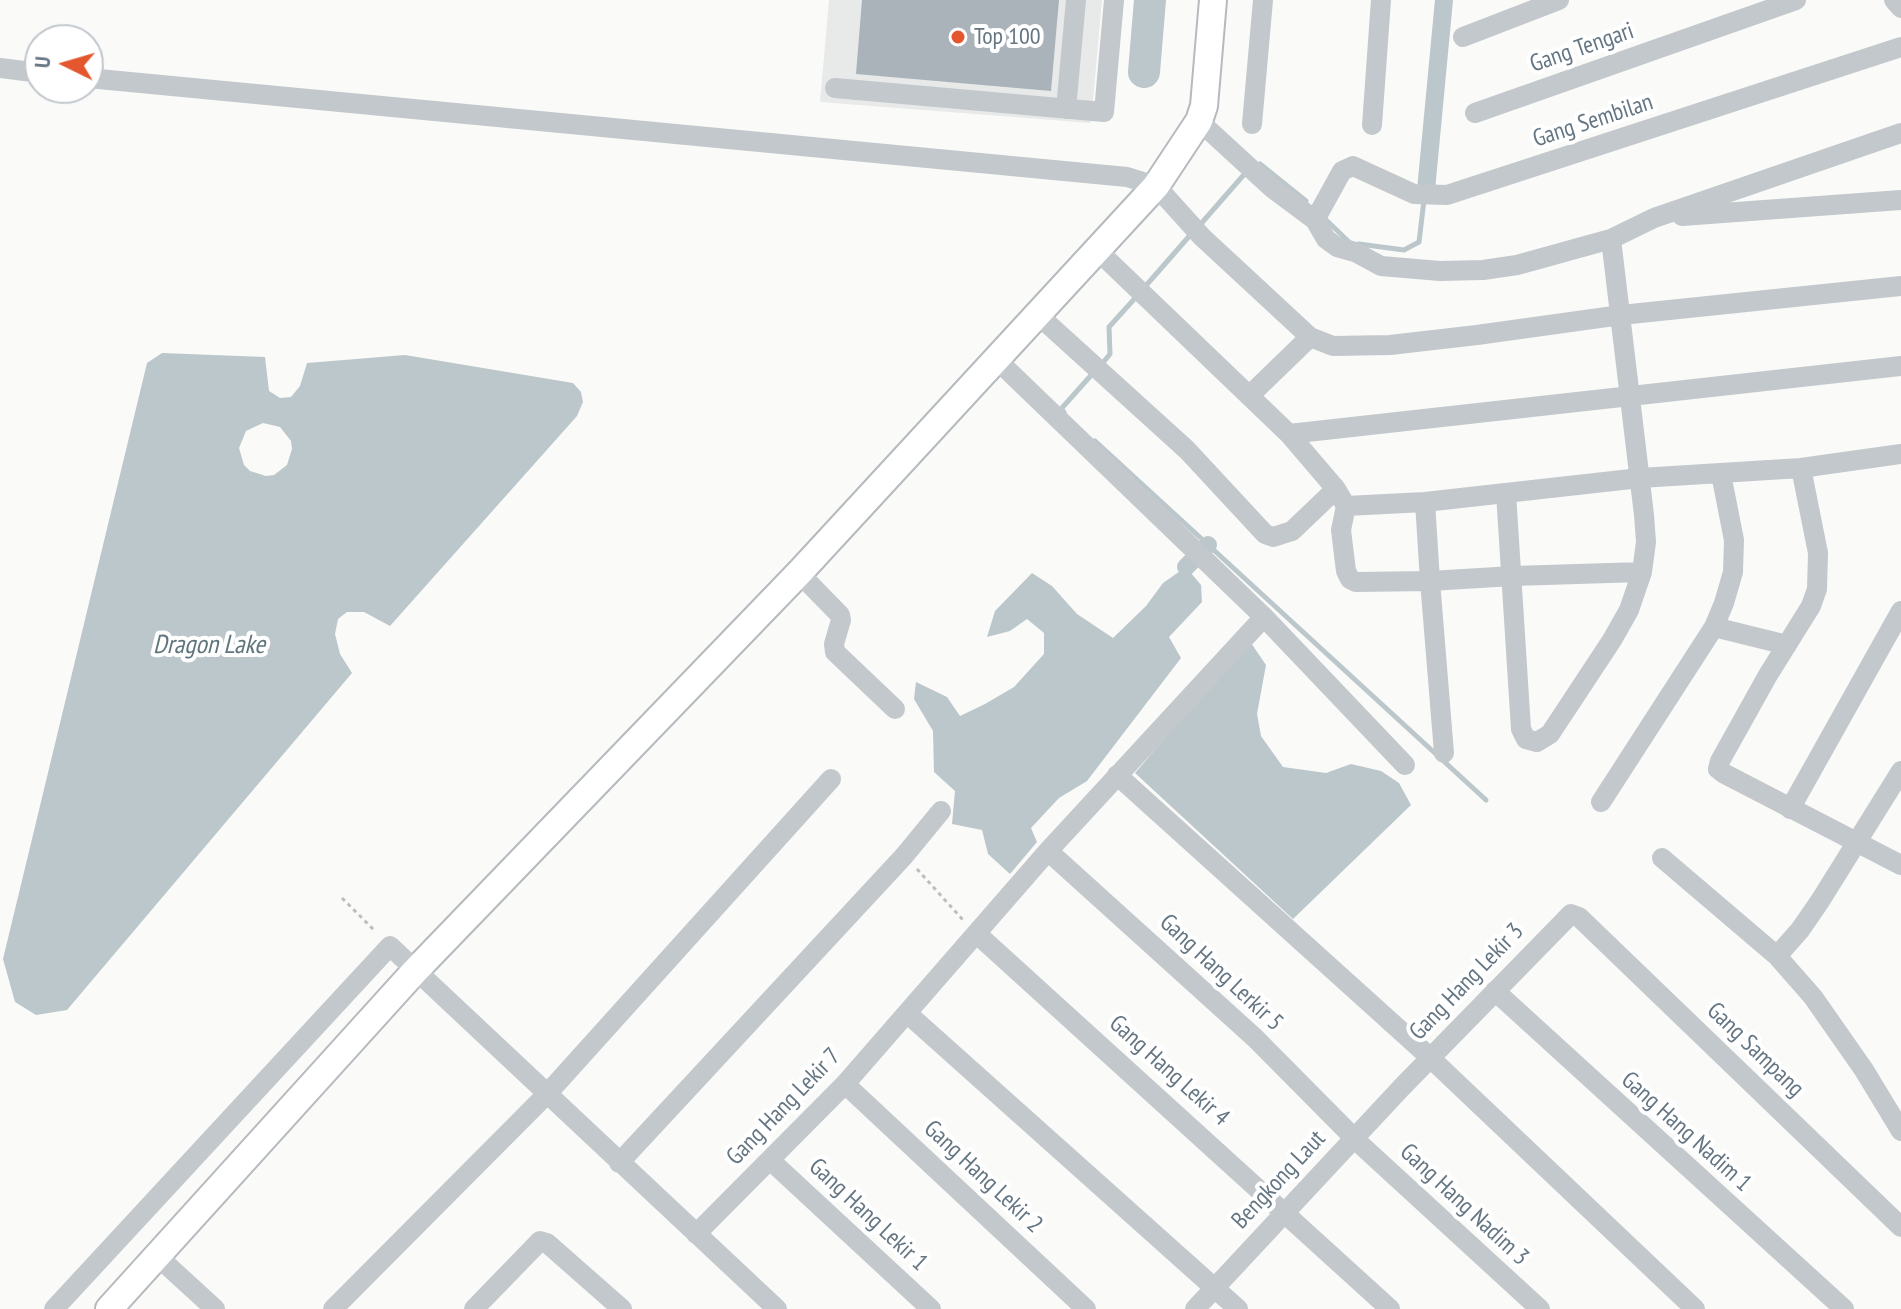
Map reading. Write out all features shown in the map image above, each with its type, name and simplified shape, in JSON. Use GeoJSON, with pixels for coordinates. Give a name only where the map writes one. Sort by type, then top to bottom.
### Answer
{"type":"FeatureCollection","features":[{"type":"Feature","properties":{"kind":"main road"},"geometry":{"type":"LineString","coordinates":[[109,1309],[415,971],[799,573],[1156,186],[1199,121],[1206,96],[1213,0]]}},
{"type":"Feature","properties":{"kind":"street"},"geometry":{"type":"LineString","coordinates":[[1066,109],[1076,0]]}},
{"type":"Feature","properties":{"kind":"street"},"geometry":{"type":"LineString","coordinates":[[835,88],[1104,112],[1114,0]]}},
{"type":"Feature","properties":{"kind":"street"},"geometry":{"type":"LineString","coordinates":[[1252,124],[1263,0]]}},
{"type":"Feature","properties":{"kind":"street"},"geometry":{"type":"LineString","coordinates":[[1372,125],[1381,0]]}},
{"type":"Feature","properties":{"kind":"street"},"geometry":{"type":"LineString","coordinates":[[1463,37],[1559,0]]}},
{"type":"Feature","properties":{"kind":"street","name":"Gang Tengari"},"geometry":{"type":"LineString","coordinates":[[1475,113],[1796,0]]}},
{"type":"Feature","properties":{"kind":"street"},"geometry":{"type":"LineString","coordinates":[[1894,0],[1901,8]]}},
{"type":"Feature","properties":{"kind":"street","name":"Gang Sembilan"},"geometry":{"type":"LineString","coordinates":[[1318,214],[1342,171],[1353,166],[1414,194],[1447,195],[1901,47]]}},
{"type":"Feature","properties":{"kind":"street"},"geometry":{"type":"LineString","coordinates":[[0,68],[24,71]]}},
{"type":"Feature","properties":{"kind":"street"},"geometry":{"type":"LineString","coordinates":[[104,80],[1112,175],[1156,186],[1202,237],[1310,337],[1333,346],[1390,345],[1621,315],[1901,286]]}},
{"type":"Feature","properties":{"kind":"street"},"geometry":{"type":"LineString","coordinates":[[1199,121],[1250,167],[1318,214],[1326,239],[1337,247],[1355,252],[1381,266],[1440,271],[1517,265],[1611,239],[1654,218],[1901,133]]}},
{"type":"Feature","properties":{"kind":"street"},"geometry":{"type":"LineString","coordinates":[[1654,218],[1901,200]]}},
{"type":"Feature","properties":{"kind":"street"},"geometry":{"type":"LineString","coordinates":[[1506,493],[1521,729],[1526,739],[1537,742],[1550,734],[1612,640],[1629,610],[1642,572],[1646,542],[1611,239]]}},
{"type":"Feature","properties":{"kind":"street"},"geometry":{"type":"LineString","coordinates":[[1097,250],[1289,434],[1341,498],[1341,530],[1346,571],[1350,579],[1356,582],[1430,581],[1642,572]]}},
{"type":"Feature","properties":{"kind":"street"},"geometry":{"type":"LineString","coordinates":[[1037,314],[1187,450],[1265,534],[1273,537],[1292,531],[1341,498],[1425,502],[1640,478],[1801,468],[1901,454]]}},
{"type":"Feature","properties":{"kind":"street"},"geometry":{"type":"LineString","coordinates":[[1249,396],[1310,337]]}},
{"type":"Feature","properties":{"kind":"street"},"geometry":{"type":"LineString","coordinates":[[995,358],[1264,617],[1405,765]]}},
{"type":"Feature","properties":{"kind":"street"},"geometry":{"type":"LineString","coordinates":[[1289,434],[1901,366]]}},
{"type":"Feature","properties":{"kind":"street"},"geometry":{"type":"LineString","coordinates":[[1801,468],[1818,553],[1819,572],[1811,606],[1718,769],[1901,865]]}},
{"type":"Feature","properties":{"kind":"street"},"geometry":{"type":"LineString","coordinates":[[1601,802],[1714,627],[1733,572],[1734,540],[1721,474]]}},
{"type":"Feature","properties":{"kind":"street"},"geometry":{"type":"LineString","coordinates":[[1425,502],[1444,753]]}},
{"type":"Feature","properties":{"kind":"street"},"geometry":{"type":"LineString","coordinates":[[799,573],[840,615],[835,652],[895,709]]}},
{"type":"Feature","properties":{"kind":"street"},"geometry":{"type":"LineString","coordinates":[[1790,809],[1901,611]]}},
{"type":"Feature","properties":{"kind":"street","name":"Gang Hang Lekir 7"},"geometry":{"type":"LineString","coordinates":[[696,1234],[845,1084],[1048,851],[1264,617]]}},
{"type":"Feature","properties":{"kind":"street"},"geometry":{"type":"LineString","coordinates":[[1714,627],[1787,645]]}},
{"type":"Feature","properties":{"kind":"street"},"geometry":{"type":"LineString","coordinates":[[1777,956],[1805,923],[1901,771]]}},
{"type":"Feature","properties":{"kind":"street"},"geometry":{"type":"LineString","coordinates":[[1117,775],[1430,1058],[1695,1309]]}},
{"type":"Feature","properties":{"kind":"street"},"geometry":{"type":"LineString","coordinates":[[333,1309],[547,1094],[831,779]]}},
{"type":"Feature","properties":{"kind":"street"},"geometry":{"type":"LineString","coordinates":[[619,1163],[904,856],[941,811]]}},
{"type":"Feature","properties":{"kind":"street","name":"Gang Hang Lerkir 5"},"geometry":{"type":"LineString","coordinates":[[1048,851],[1255,1038],[1354,1138]]}},
{"type":"Feature","properties":{"kind":"street"},"geometry":{"type":"LineString","coordinates":[[1662,858],[1777,956],[1813,997],[1864,1070],[1901,1131]]}},
{"type":"Feature","properties":{"kind":"street","name":"Gang Hang Lekir 3"},"geometry":{"type":"LineString","coordinates":[[1402,1087],[1571,914]]}},
{"type":"Feature","properties":{"kind":"street","name":"Gang Sampang"},"geometry":{"type":"LineString","coordinates":[[1571,914],[1579,917],[1899,1222]]}},
{"type":"Feature","properties":{"kind":"street","name":"Gang Hang Lekir 4"},"geometry":{"type":"LineString","coordinates":[[977,934],[1390,1309]]}},
{"type":"Feature","properties":{"kind":"street"},"geometry":{"type":"LineString","coordinates":[[54,1309],[390,946],[777,1309]]}},
{"type":"Feature","properties":{"kind":"street","name":"Gang Hang Nadim 1"},"geometry":{"type":"LineString","coordinates":[[1495,991],[1844,1309]]}},
{"type":"Feature","properties":{"kind":"street"},"geometry":{"type":"LineString","coordinates":[[908,1014],[1238,1309]]}},
{"type":"Feature","properties":{"kind":"street","name":"Gang Hang Lekir 2"},"geometry":{"type":"LineString","coordinates":[[845,1084],[1086,1309]]}},
{"type":"Feature","properties":{"kind":"street","name":"Bengkong Laut"},"geometry":{"type":"LineString","coordinates":[[1195,1309],[1402,1087]]}},
{"type":"Feature","properties":{"kind":"street","name":"Gang Hang Nadim 3"},"geometry":{"type":"LineString","coordinates":[[1354,1138],[1540,1309]]}},
{"type":"Feature","properties":{"kind":"street","name":"Gang Hang Lekir 1"},"geometry":{"type":"LineString","coordinates":[[770,1160],[931,1309]]}},
{"type":"Feature","properties":{"kind":"street"},"geometry":{"type":"LineString","coordinates":[[474,1309],[540,1241],[547,1243],[621,1309]]}},
{"type":"Feature","properties":{"kind":"street"},"geometry":{"type":"LineString","coordinates":[[156,1255],[215,1309]]}},
{"type":"Feature","properties":{"kind":"path"},"geometry":{"type":"LineString","coordinates":[[904,856],[977,934]]}},
{"type":"Feature","properties":{"kind":"path"},"geometry":{"type":"LineString","coordinates":[[342,898],[390,946]]}},
{"type":"Feature","properties":{"kind":"shaded area"},"geometry":{"type":"Polygon","coordinates":[[[829,0],[1102,0],[1091,123],[820,102],[829,0]]]}},
{"type":"Feature","properties":{"kind":"water","name":"Dragon Lake"},"geometry":{"type":"Polygon","coordinates":[[[162,353],[265,357],[269,391],[280,398],[291,397],[300,386],[307,363],[405,355],[573,383],[581,392],[583,402],[577,416],[390,626],[364,612],[347,612],[338,619],[335,634],[340,654],[352,673],[67,1010],[36,1015],[15,1002],[3,959],[147,363],[162,353]],[[263,423],[246,431],[239,448],[244,465],[250,471],[274,475],[287,465],[291,441],[280,427],[263,423]]]}},
{"type":"Feature","properties":{"kind":"water"},"geometry":{"type":"Polygon","coordinates":[[[1186,567],[1201,585],[1202,602],[1169,637],[1181,658],[1087,781],[1059,798],[1031,828],[1037,842],[1010,874],[988,854],[982,830],[952,824],[955,791],[934,772],[933,731],[914,699],[916,682],[947,697],[960,716],[1014,687],[1044,654],[1044,633],[1027,619],[1010,631],[987,637],[995,611],[1032,573],[1052,586],[1077,614],[1113,638],[1146,606],[1163,583],[1186,567]]]}},
{"type":"Feature","properties":{"kind":"water"},"geometry":{"type":"Polygon","coordinates":[[[1249,640],[1266,665],[1257,714],[1261,736],[1283,767],[1326,773],[1351,764],[1381,771],[1399,783],[1411,805],[1293,919],[1135,773],[1249,640]]]}},
{"type":"Feature","properties":{"kind":"building","name":"Top 100"},"geometry":{"type":"Polygon","coordinates":[[[862,0],[1059,0],[1051,91],[856,74],[862,0]]]}},
{"type":"Feature","properties":{"kind":"waterway"},"geometry":{"type":"LineString","coordinates":[[1144,72],[1150,0]]}},
{"type":"Feature","properties":{"kind":"waterway"},"geometry":{"type":"LineString","coordinates":[[1426,190],[1444,0]]}},
{"type":"Feature","properties":{"kind":"waterway"},"geometry":{"type":"LineString","coordinates":[[1260,164],[1306,201]]}},
{"type":"Feature","properties":{"kind":"waterway"},"geometry":{"type":"LineString","coordinates":[[1199,226],[1248,170]]}},
{"type":"Feature","properties":{"kind":"waterway"},"geometry":{"type":"LineString","coordinates":[[1359,244],[1404,250],[1419,242],[1424,200]]}},
{"type":"Feature","properties":{"kind":"waterway"},"geometry":{"type":"LineString","coordinates":[[1322,216],[1349,242]]}},
{"type":"Feature","properties":{"kind":"waterway"},"geometry":{"type":"LineString","coordinates":[[1143,289],[1192,233]]}},
{"type":"Feature","properties":{"kind":"waterway"},"geometry":{"type":"LineString","coordinates":[[1101,365],[1110,354],[1109,327],[1137,296]]}},
{"type":"Feature","properties":{"kind":"waterway"},"geometry":{"type":"LineString","coordinates":[[1064,412],[1061,409],[1094,372]]}},
{"type":"Feature","properties":{"kind":"waterway"},"geometry":{"type":"LineString","coordinates":[[1095,441],[1486,800]]}},
{"type":"Feature","properties":{"kind":"waterway"},"geometry":{"type":"LineString","coordinates":[[1186,567],[1208,545]]}},
{"type":"Feature","properties":{"kind":"place","name":"Top 100"},"geometry":{"type":"Point","coordinates":[958,37]}}]}
